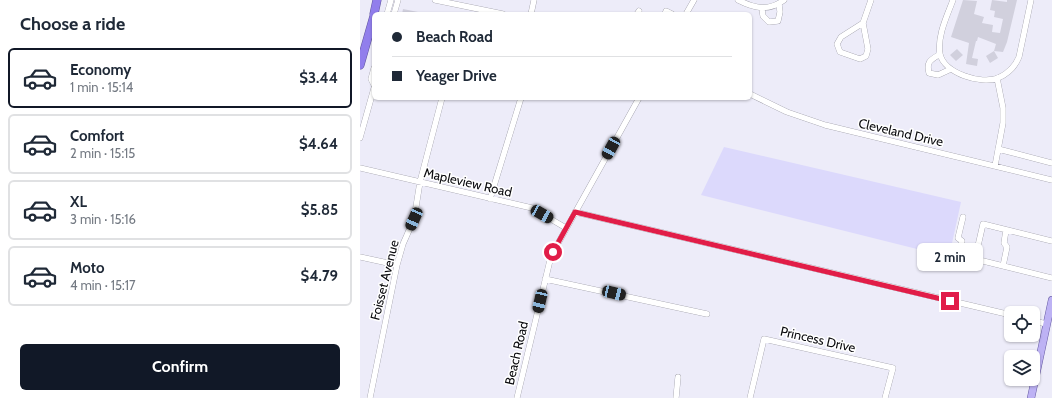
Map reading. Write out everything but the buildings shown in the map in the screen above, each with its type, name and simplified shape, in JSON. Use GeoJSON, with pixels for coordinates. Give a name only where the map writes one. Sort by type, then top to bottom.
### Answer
{"type":"FeatureCollection","features":[{"type":"Feature","properties":{"kind":"highway"},"geometry":{"type":"LineString","coordinates":[[375,12],[377,0]]}},
{"type":"Feature","properties":{"kind":"highway"},"geometry":{"type":"LineString","coordinates":[[360,65],[372,22]]}},
{"type":"Feature","properties":{"kind":"main road"},"geometry":{"type":"LineString","coordinates":[[1032,398],[1052,300]]}},
{"type":"Feature","properties":{"kind":"street"},"geometry":{"type":"LineString","coordinates":[[388,12],[391,0]]}},
{"type":"Feature","properties":{"kind":"street"},"geometry":{"type":"LineString","coordinates":[[395,12],[398,0]]}},
{"type":"Feature","properties":{"kind":"street"},"geometry":{"type":"LineString","coordinates":[[438,0],[493,12]]}},
{"type":"Feature","properties":{"kind":"street"},"geometry":{"type":"LineString","coordinates":[[531,12],[534,0]]}},
{"type":"Feature","properties":{"kind":"street"},"geometry":{"type":"LineString","coordinates":[[687,12],[694,0]]}},
{"type":"Feature","properties":{"kind":"street"},"geometry":{"type":"LineString","coordinates":[[738,0],[762,9],[770,8],[781,2]]}},
{"type":"Feature","properties":{"kind":"street"},"geometry":{"type":"LineString","coordinates":[[863,23],[842,37],[837,44],[840,52],[860,59],[866,56],[868,49],[863,23],[871,0]]}},
{"type":"Feature","properties":{"kind":"street"},"geometry":{"type":"LineString","coordinates":[[953,0],[942,36],[940,54],[946,65],[957,73],[975,79],[985,80],[998,78],[1011,70],[1019,57],[1032,0]]}},
{"type":"Feature","properties":{"kind":"street"},"geometry":{"type":"LineString","coordinates":[[762,9],[764,16],[769,22],[778,21],[781,2]]}},
{"type":"Feature","properties":{"kind":"street"},"geometry":{"type":"LineString","coordinates":[[466,12],[468,7]]}},
{"type":"Feature","properties":{"kind":"street"},"geometry":{"type":"LineString","coordinates":[[940,54],[930,60],[927,66],[929,73],[938,75],[951,69]]}},
{"type":"Feature","properties":{"kind":"street"},"geometry":{"type":"LineString","coordinates":[[995,166],[1003,114],[998,78]]}},
{"type":"Feature","properties":{"kind":"street"},"geometry":{"type":"LineString","coordinates":[[360,138],[372,94]]}},
{"type":"Feature","properties":{"kind":"street","name":"Cleveland Drive"},"geometry":{"type":"LineString","coordinates":[[752,95],[787,112],[825,125],[1052,180]]}},
{"type":"Feature","properties":{"kind":"street","name":"Foisset Avenue"},"geometry":{"type":"LineString","coordinates":[[370,398],[397,265],[403,244],[414,219],[420,182],[441,100]]}},
{"type":"Feature","properties":{"kind":"street"},"geometry":{"type":"LineString","coordinates":[[490,198],[520,100]]}},
{"type":"Feature","properties":{"kind":"street","name":"Beach Road"},"geometry":{"type":"LineString","coordinates":[[517,398],[551,256],[638,100]]}},
{"type":"Feature","properties":{"kind":"street"},"geometry":{"type":"LineString","coordinates":[[998,149],[1052,163]]}},
{"type":"Feature","properties":{"kind":"street","name":"Mapleview Road"},"geometry":{"type":"LineString","coordinates":[[360,168],[532,208],[566,228]]}},
{"type":"Feature","properties":{"kind":"street"},"geometry":{"type":"LineString","coordinates":[[575,212],[1004,313]]}},
{"type":"Feature","properties":{"kind":"street"},"geometry":{"type":"LineString","coordinates":[[963,217],[958,238],[962,241],[959,255],[1052,278]]}},
{"type":"Feature","properties":{"kind":"street"},"geometry":{"type":"LineString","coordinates":[[975,259],[983,224],[1052,241]]}},
{"type":"Feature","properties":{"kind":"street"},"geometry":{"type":"LineString","coordinates":[[1003,266],[1007,247],[1004,243],[1006,230]]}},
{"type":"Feature","properties":{"kind":"street"},"geometry":{"type":"LineString","coordinates":[[360,257],[397,265]]}},
{"type":"Feature","properties":{"kind":"street"},"geometry":{"type":"LineString","coordinates":[[545,279],[707,314]]}},
{"type":"Feature","properties":{"kind":"street"},"geometry":{"type":"LineString","coordinates":[[1040,322],[1047,324]]}},
{"type":"Feature","properties":{"kind":"street","name":"Princess Drive"},"geometry":{"type":"LineString","coordinates":[[750,398],[764,338],[892,368],[885,398]]}},
{"type":"Feature","properties":{"kind":"street"},"geometry":{"type":"LineString","coordinates":[[676,398],[678,377]]}},
{"type":"Feature","properties":{"kind":"shaded area"},"geometry":{"type":"Polygon","coordinates":[[[724,147],[961,202],[949,257],[701,195],[724,147]]]}},
{"type":"Feature","properties":{"kind":"route"},"geometry":{"type":"LineString","coordinates":[[553,252],[575,212],[950,301]]}}]}
